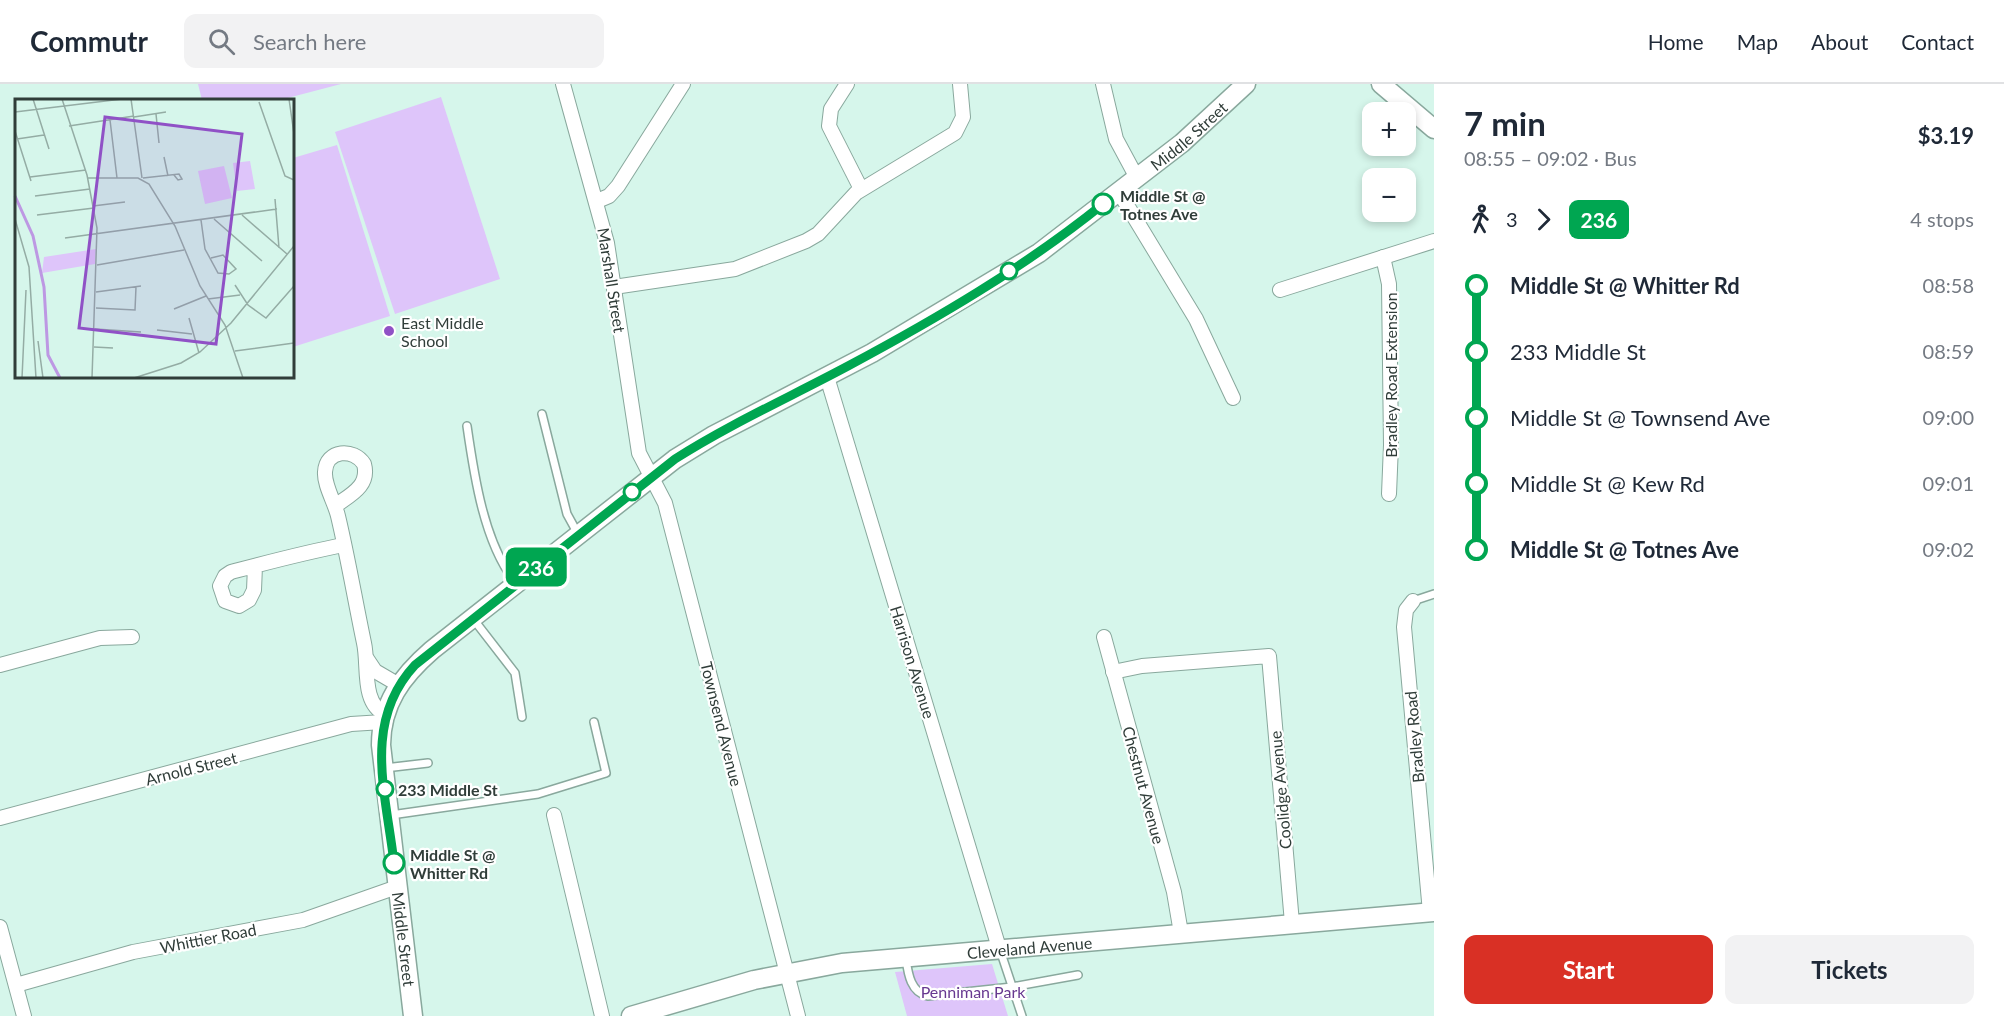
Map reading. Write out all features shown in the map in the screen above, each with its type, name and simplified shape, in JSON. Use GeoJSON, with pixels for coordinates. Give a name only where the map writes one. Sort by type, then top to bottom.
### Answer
{"type":"FeatureCollection","features":[{"type":"Feature","properties":{"kind":"street","name":"Marshall Street"},"geometry":{"type":"LineString","coordinates":[[562,84],[597,201],[607,243],[637,445],[641,460],[651,477]]}},
{"type":"Feature","properties":{"kind":"street"},"geometry":{"type":"LineString","coordinates":[[597,201],[609,196],[618,186],[683,84]]}},
{"type":"Feature","properties":{"kind":"street"},"geometry":{"type":"LineString","coordinates":[[847,84],[831,109],[829,126],[832,137],[861,189]]}},
{"type":"Feature","properties":{"kind":"street"},"geometry":{"type":"LineString","coordinates":[[614,287],[728,270],[751,264],[813,238],[846,201],[861,189],[955,133],[963,117],[960,84]]}},
{"type":"Feature","properties":{"kind":"street"},"geometry":{"type":"LineString","coordinates":[[1102,84],[1116,139],[1137,178]]}},
{"type":"Feature","properties":{"kind":"street","name":"Middle Street"},"geometry":{"type":"LineString","coordinates":[[413,1016],[383,769],[384,718],[399,685],[415,665],[651,477],[714,435],[827,377],[1020,265],[1054,242],[1188,138],[1246,84]]}},
{"type":"Feature","properties":{"kind":"street"},"geometry":{"type":"LineString","coordinates":[[1381,84],[1434,129]]}},
{"type":"Feature","properties":{"kind":"street"},"geometry":{"type":"LineString","coordinates":[[1119,192],[1193,314],[1233,398]]}},
{"type":"Feature","properties":{"kind":"street"},"geometry":{"type":"LineString","coordinates":[[1280,290],[1434,241]]}},
{"type":"Feature","properties":{"kind":"street","name":"Bradley Road Extension"},"geometry":{"type":"LineString","coordinates":[[1383,257],[1389,284],[1391,445],[1389,494]]}},
{"type":"Feature","properties":{"kind":"street","name":"Harrison Avenue"},"geometry":{"type":"LineString","coordinates":[[827,377],[999,948]]}},
{"type":"Feature","properties":{"kind":"street","name":"Townsend Avenue"},"geometry":{"type":"LineString","coordinates":[[651,477],[665,503],[798,1016]]}},
{"type":"Feature","properties":{"kind":"street"},"geometry":{"type":"LineString","coordinates":[[335,506],[368,659],[370,694],[374,706],[384,718]]}},
{"type":"Feature","properties":{"kind":"street"},"geometry":{"type":"LineString","coordinates":[[255,566],[344,545]]}},
{"type":"Feature","properties":{"kind":"street","name":"Bradley Road"},"geometry":{"type":"LineString","coordinates":[[1413,601],[1406,610],[1404,627],[1432,912]]}},
{"type":"Feature","properties":{"kind":"street"},"geometry":{"type":"LineString","coordinates":[[0,666],[100,639],[132,637]]}},
{"type":"Feature","properties":{"kind":"street","name":"Chestnut Avenue"},"geometry":{"type":"LineString","coordinates":[[1104,637],[1174,892],[1181,933]]}},
{"type":"Feature","properties":{"kind":"street","name":"Coolidge Avenue"},"geometry":{"type":"LineString","coordinates":[[1113,672],[1142,666],[1269,656],[1292,923]]}},
{"type":"Feature","properties":{"kind":"street"},"geometry":{"type":"LineString","coordinates":[[368,659],[375,671],[399,685]]}},
{"type":"Feature","properties":{"kind":"street","name":"Arnold Street"},"geometry":{"type":"LineString","coordinates":[[0,818],[351,724],[384,718]]}},
{"type":"Feature","properties":{"kind":"street"},"geometry":{"type":"LineString","coordinates":[[554,815],[602,1016]]}},
{"type":"Feature","properties":{"kind":"street","name":"Whittier Road"},"geometry":{"type":"LineString","coordinates":[[16,985],[133,952],[303,920],[397,886]]}},
{"type":"Feature","properties":{"kind":"street","name":"Cleveland Avenue"},"geometry":{"type":"LineString","coordinates":[[631,1016],[720,989],[786,973],[906,956],[1432,912]]}},
{"type":"Feature","properties":{"kind":"street"},"geometry":{"type":"LineString","coordinates":[[0,927],[24,1016]]}},
{"type":"Feature","properties":{"kind":"lane"},"geometry":{"type":"LineString","coordinates":[[542,414],[567,514],[578,534]]}},
{"type":"Feature","properties":{"kind":"lane"},"geometry":{"type":"LineString","coordinates":[[467,426],[482,507],[503,562],[516,583]]}},
{"type":"Feature","properties":{"kind":"lane"},"geometry":{"type":"LineString","coordinates":[[1413,601],[1434,594]]}},
{"type":"Feature","properties":{"kind":"lane"},"geometry":{"type":"LineString","coordinates":[[473,618],[515,673],[522,717]]}},
{"type":"Feature","properties":{"kind":"lane"},"geometry":{"type":"LineString","coordinates":[[389,816],[538,794],[606,773],[594,722]]}},
{"type":"Feature","properties":{"kind":"lane"},"geometry":{"type":"LineString","coordinates":[[383,769],[428,763]]}},
{"type":"Feature","properties":{"kind":"lane"},"geometry":{"type":"LineString","coordinates":[[999,948],[1022,1016]]}},
{"type":"Feature","properties":{"kind":"lane"},"geometry":{"type":"LineString","coordinates":[[906,956],[913,986],[923,995],[1012,987],[1078,975]]}},
{"type":"Feature","properties":{"kind":"green space"},"geometry":{"type":"Polygon","coordinates":[[[198,84],[341,84],[284,99],[202,99],[198,84]]]}},
{"type":"Feature","properties":{"kind":"green space"},"geometry":{"type":"Polygon","coordinates":[[[441,97],[500,279],[395,314],[335,132],[441,97]]]}},
{"type":"Feature","properties":{"kind":"green space"},"geometry":{"type":"Polygon","coordinates":[[[337,145],[390,316],[294,347],[294,158],[337,145]]]}},
{"type":"Feature","properties":{"kind":"green space","name":"Penniman Park"},"geometry":{"type":"Polygon","coordinates":[[[992,964],[1008,1016],[907,1016],[895,972],[992,964]]]}},
{"type":"Feature","properties":{"kind":"bus line","name":"236"},"geometry":{"type":"LineString","coordinates":[[394,863],[383,769],[382,730],[391,699],[415,665],[675,459],[714,435],[893,341],[1039,253],[1103,204]]}},
{"type":"Feature","properties":{"kind":"place","name":"Middle St @ Totnes Ave"},"geometry":{"type":"Point","coordinates":[1103,204]}},
{"type":"Feature","properties":{"kind":"place","name":"East Middle School"},"geometry":{"type":"Point","coordinates":[389,331]}},
{"type":"Feature","properties":{"kind":"place","name":"233 Middle St"},"geometry":{"type":"Point","coordinates":[385,789]}},
{"type":"Feature","properties":{"kind":"place","name":"Middle St @ Whitter Rd"},"geometry":{"type":"Point","coordinates":[394,863]}}]}
